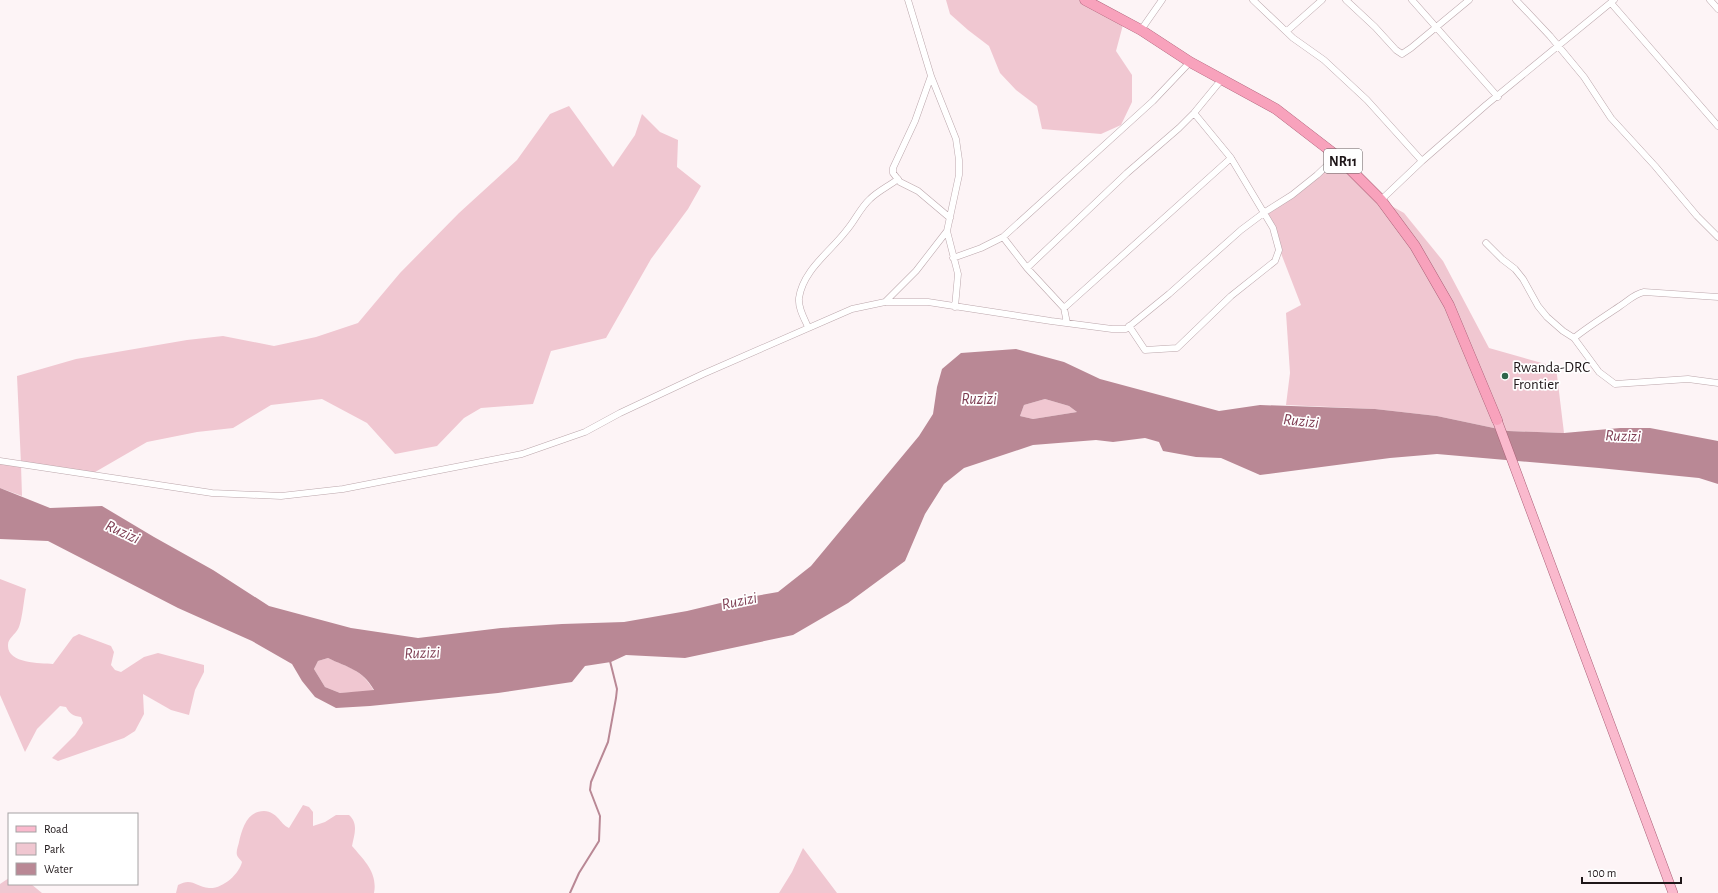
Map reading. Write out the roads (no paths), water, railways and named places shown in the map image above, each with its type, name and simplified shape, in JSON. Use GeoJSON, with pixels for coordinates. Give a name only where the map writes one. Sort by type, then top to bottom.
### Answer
{"type":"FeatureCollection","features":[{"type":"Feature","properties":{"kind":"highway","name":"NR11"},"geometry":{"type":"LineString","coordinates":[[1086,0],[1141,30],[1190,62],[1276,109],[1337,156],[1381,200],[1415,246],[1449,305],[1498,420]]}},
{"type":"Feature","properties":{"kind":"main road"},"geometry":{"type":"LineString","coordinates":[[1498,420],[1513,465],[1590,666],[1674,893]]}},
{"type":"Feature","properties":{"kind":"street"},"geometry":{"type":"LineString","coordinates":[[885,302],[916,271],[947,231],[957,187],[959,160],[956,139],[931,76],[908,0]]}},
{"type":"Feature","properties":{"kind":"street"},"geometry":{"type":"LineString","coordinates":[[1141,30],[1162,0]]}},
{"type":"Feature","properties":{"kind":"street"},"geometry":{"type":"LineString","coordinates":[[1253,0],[1287,32],[1324,60],[1367,100],[1422,161]]}},
{"type":"Feature","properties":{"kind":"street"},"geometry":{"type":"LineString","coordinates":[[1287,32],[1322,0]]}},
{"type":"Feature","properties":{"kind":"street"},"geometry":{"type":"LineString","coordinates":[[1346,0],[1375,27],[1396,50],[1402,54],[1469,0]]}},
{"type":"Feature","properties":{"kind":"street"},"geometry":{"type":"LineString","coordinates":[[1412,0],[1498,97]]}},
{"type":"Feature","properties":{"kind":"street"},"geometry":{"type":"LineString","coordinates":[[1516,0],[1584,77],[1611,118],[1655,166],[1697,216],[1718,237]]}},
{"type":"Feature","properties":{"kind":"street"},"geometry":{"type":"LineString","coordinates":[[1710,0],[1718,9]]}},
{"type":"Feature","properties":{"kind":"street"},"geometry":{"type":"LineString","coordinates":[[1381,200],[1422,161],[1612,1],[1718,126]]}},
{"type":"Feature","properties":{"kind":"street"},"geometry":{"type":"LineString","coordinates":[[953,258],[981,248],[1003,237],[1153,101],[1190,62]]}},
{"type":"Feature","properties":{"kind":"street"},"geometry":{"type":"LineString","coordinates":[[931,76],[915,121],[893,168],[893,173],[898,179],[918,191],[950,218]]}},
{"type":"Feature","properties":{"kind":"street"},"geometry":{"type":"LineString","coordinates":[[1027,268],[1075,221],[1194,114],[1222,79]]}},
{"type":"Feature","properties":{"kind":"street"},"geometry":{"type":"LineString","coordinates":[[1129,326],[1145,350],[1177,348],[1231,296],[1275,261],[1279,250],[1273,228],[1265,212],[1231,158],[1194,114]]}},
{"type":"Feature","properties":{"kind":"street"},"geometry":{"type":"LineString","coordinates":[[0,461],[212,493],[281,496],[343,489],[522,454],[584,432],[620,413],[684,383],[808,327],[852,309],[885,302],[928,302],[1067,323],[1112,329],[1126,329],[1169,294],[1240,230],[1292,195],[1317,175],[1337,156]]}},
{"type":"Feature","properties":{"kind":"street"},"geometry":{"type":"LineString","coordinates":[[1064,308],[1231,158]]}},
{"type":"Feature","properties":{"kind":"street"},"geometry":{"type":"LineString","coordinates":[[808,327],[800,310],[798,300],[800,291],[807,276],[817,262],[847,231],[865,204],[898,179]]}},
{"type":"Feature","properties":{"kind":"street"},"geometry":{"type":"LineString","coordinates":[[947,231],[958,274],[955,306]]}},
{"type":"Feature","properties":{"kind":"street"},"geometry":{"type":"LineString","coordinates":[[1003,237],[1027,268],[1064,308],[1067,323]]}},
{"type":"Feature","properties":{"kind":"street"},"geometry":{"type":"LineString","coordinates":[[1486,243],[1502,259],[1515,269],[1523,279],[1538,306],[1547,317],[1563,332],[1574,338],[1599,372],[1615,384],[1688,380],[1718,383]]}},
{"type":"Feature","properties":{"kind":"street"},"geometry":{"type":"LineString","coordinates":[[1574,338],[1636,294],[1644,292],[1718,297]]}},
{"type":"Feature","properties":{"kind":"water","name":"Ruzizi"},"geometry":{"type":"Polygon","coordinates":[[[1016,349],[1064,362],[1100,379],[1219,411],[1260,405],[1375,409],[1437,416],[1508,431],[1564,433],[1620,428],[1650,428],[1718,441],[1718,484],[1699,478],[1437,454],[1390,458],[1260,475],[1221,458],[1196,457],[1163,451],[1159,442],[1145,438],[1113,442],[1096,440],[1033,445],[964,468],[944,484],[925,514],[905,561],[848,603],[793,635],[685,658],[626,655],[611,662],[585,666],[572,682],[498,693],[336,708],[315,697],[302,681],[292,664],[252,641],[178,608],[48,541],[0,539],[0,488],[50,508],[102,506],[213,570],[269,606],[351,628],[418,638],[501,628],[624,622],[687,611],[733,600],[778,592],[811,566],[919,436],[933,414],[937,387],[942,369],[961,353],[1016,349]],[[1045,399],[1024,405],[1020,416],[1033,419],[1077,412],[1069,406],[1045,399]],[[328,658],[318,661],[314,669],[325,687],[340,693],[374,690],[359,673],[328,658]]]}},
{"type":"Feature","properties":{"kind":"waterway"},"geometry":{"type":"LineString","coordinates":[[570,893],[579,873],[599,841],[600,816],[590,790],[591,782],[608,742],[616,698],[617,689],[610,661]]}},
{"type":"Feature","properties":{"kind":"place","name":"Rwanda-DRC Frontier"},"geometry":{"type":"Point","coordinates":[1505,376]}}]}
